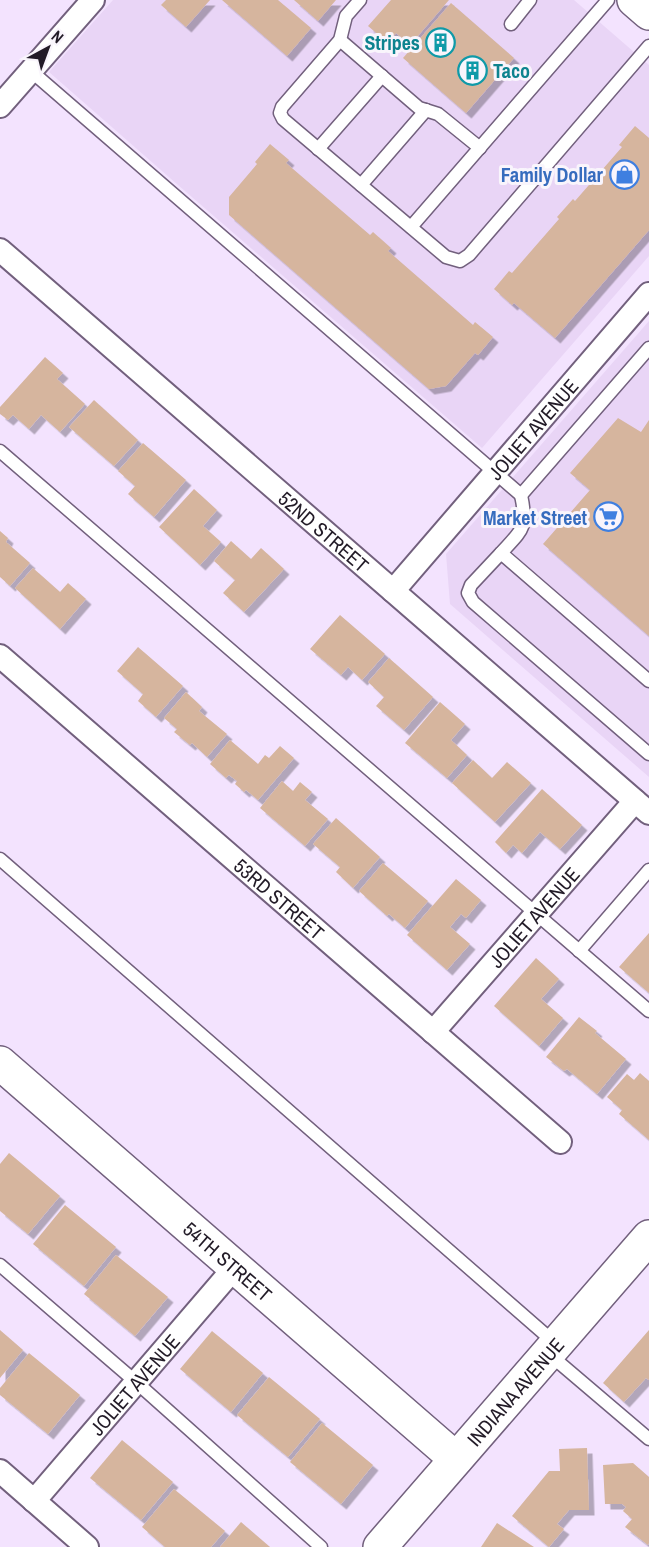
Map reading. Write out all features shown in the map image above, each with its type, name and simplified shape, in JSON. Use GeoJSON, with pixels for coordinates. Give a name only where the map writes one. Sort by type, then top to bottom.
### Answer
{"type":"FeatureCollection","features":[{"type":"Feature","properties":{"kind":"street"},"geometry":{"type":"LineString","coordinates":[[0,106],[93,0]]}},
{"type":"Feature","properties":{"kind":"street"},"geometry":{"type":"LineString","coordinates":[[634,0],[649,13]]}},
{"type":"Feature","properties":{"kind":"street","name":"52ND STREET"},"geometry":{"type":"LineString","coordinates":[[0,250],[642,807]]}},
{"type":"Feature","properties":{"kind":"street","name":"JOLIET AVENUE"},"geometry":{"type":"LineString","coordinates":[[393,591],[649,294]]}},
{"type":"Feature","properties":{"kind":"street","name":"53RD STREET"},"geometry":{"type":"LineString","coordinates":[[0,656],[560,1142]]}},
{"type":"Feature","properties":{"kind":"street","name":"JOLIET AVENUE"},"geometry":{"type":"LineString","coordinates":[[433,1032],[536,915],[642,807]]}},
{"type":"Feature","properties":{"kind":"street","name":"54TH STREET"},"geometry":{"type":"LineString","coordinates":[[0,1064],[456,1459]]}},
{"type":"Feature","properties":{"kind":"street","name":"INDIANA AVENUE"},"geometry":{"type":"LineString","coordinates":[[380,1547],[648,1239]]}},
{"type":"Feature","properties":{"kind":"street","name":"JOLIET AVENUE"},"geometry":{"type":"LineString","coordinates":[[34,1501],[235,1267]]}},
{"type":"Feature","properties":{"kind":"street"},"geometry":{"type":"LineString","coordinates":[[0,1471],[87,1547]]}},
{"type":"Feature","properties":{"kind":"lane"},"geometry":{"type":"LineString","coordinates":[[360,0],[346,16],[340,40],[282,107],[280,113],[283,119],[446,257],[460,261],[469,255],[649,46]]}},
{"type":"Feature","properties":{"kind":"lane"},"geometry":{"type":"LineString","coordinates":[[511,24],[530,0]]}},
{"type":"Feature","properties":{"kind":"lane"},"geometry":{"type":"LineString","coordinates":[[411,227],[608,0]]}},
{"type":"Feature","properties":{"kind":"lane"},"geometry":{"type":"LineString","coordinates":[[340,40],[419,108],[438,114],[480,148]]}},
{"type":"Feature","properties":{"kind":"lane"},"geometry":{"type":"LineString","coordinates":[[31,71],[521,495],[525,512],[522,531],[471,585],[468,593],[473,602],[649,754]]}},
{"type":"Feature","properties":{"kind":"lane"},"geometry":{"type":"LineString","coordinates":[[318,149],[382,76]]}},
{"type":"Feature","properties":{"kind":"lane"},"geometry":{"type":"LineString","coordinates":[[361,185],[426,110]]}},
{"type":"Feature","properties":{"kind":"lane"},"geometry":{"type":"LineString","coordinates":[[521,495],[649,348]]}},
{"type":"Feature","properties":{"kind":"lane"},"geometry":{"type":"LineString","coordinates":[[0,451],[649,1011]]}},
{"type":"Feature","properties":{"kind":"lane"},"geometry":{"type":"LineString","coordinates":[[501,553],[649,681]]}},
{"type":"Feature","properties":{"kind":"lane"},"geometry":{"type":"LineString","coordinates":[[0,859],[552,1348],[649,1439]]}},
{"type":"Feature","properties":{"kind":"lane"},"geometry":{"type":"LineString","coordinates":[[579,951],[649,870]]}},
{"type":"Feature","properties":{"kind":"lane"},"geometry":{"type":"LineString","coordinates":[[0,1265],[136,1382],[321,1547]]}},
{"type":"Feature","properties":{"kind":"shaded area"},"geometry":{"type":"Polygon","coordinates":[[[113,0],[574,0],[649,65],[649,256],[482,448],[49,72],[113,0]]]}},
{"type":"Feature","properties":{"kind":"shaded area"},"geometry":{"type":"Polygon","coordinates":[[[649,321],[649,777],[450,604],[446,554],[649,321]]]}},
{"type":"Feature","properties":{"kind":"building"},"geometry":{"type":"Polygon","coordinates":[[[166,0],[210,0],[186,27],[161,5],[166,0]]]}},
{"type":"Feature","properties":{"kind":"building"},"geometry":{"type":"Polygon","coordinates":[[[222,0],[278,0],[311,28],[287,56],[222,0]]]}},
{"type":"Feature","properties":{"kind":"building"},"geometry":{"type":"Polygon","coordinates":[[[294,0],[336,0],[318,21],[294,0]]]}},
{"type":"Feature","properties":{"kind":"building"},"geometry":{"type":"Polygon","coordinates":[[[391,0],[449,0],[410,45],[396,33],[388,43],[368,26],[391,0]]]}},
{"type":"Feature","properties":{"kind":"building"},"geometry":{"type":"Polygon","coordinates":[[[451,3],[514,58],[466,113],[403,58],[451,3]]]}},
{"type":"Feature","properties":{"kind":"building"},"geometry":{"type":"Polygon","coordinates":[[[635,126],[649,138],[649,230],[555,338],[494,289],[509,271],[512,273],[559,219],[557,217],[573,199],[575,201],[622,147],[619,145],[635,126]]]}},
{"type":"Feature","properties":{"kind":"building"},"geometry":{"type":"Polygon","coordinates":[[[270,144],[289,160],[286,163],[370,235],[373,232],[391,248],[388,251],[473,325],[475,322],[493,337],[478,355],[475,353],[446,386],[429,389],[229,215],[229,197],[257,164],[255,162],[270,144]]]}},
{"type":"Feature","properties":{"kind":"building"},"geometry":{"type":"Polygon","coordinates":[[[45,357],[63,373],[57,379],[85,404],[60,432],[41,415],[29,429],[13,415],[8,420],[0,414],[0,407],[45,357]]]}},
{"type":"Feature","properties":{"kind":"building"},"geometry":{"type":"Polygon","coordinates":[[[94,400],[138,440],[114,466],[69,427],[94,400]]]}},
{"type":"Feature","properties":{"kind":"building","name":"Market Street"},"geometry":{"type":"Polygon","coordinates":[[[618,418],[641,432],[649,420],[649,636],[543,544],[590,490],[570,473],[618,418]]]}},
{"type":"Feature","properties":{"kind":"building"},"geometry":{"type":"Polygon","coordinates":[[[143,443],[186,480],[154,517],[128,494],[135,486],[118,471],[143,443]]]}},
{"type":"Feature","properties":{"kind":"building"},"geometry":{"type":"Polygon","coordinates":[[[194,489],[217,510],[203,526],[221,542],[200,565],[159,527],[194,489]]]}},
{"type":"Feature","properties":{"kind":"building"},"geometry":{"type":"Polygon","coordinates":[[[0,531],[8,538],[6,542],[30,563],[10,586],[0,577],[0,531]]]}},
{"type":"Feature","properties":{"kind":"building"},"geometry":{"type":"Polygon","coordinates":[[[231,541],[251,559],[261,548],[284,569],[244,612],[223,593],[235,580],[214,561],[231,541]]]}},
{"type":"Feature","properties":{"kind":"building"},"geometry":{"type":"Polygon","coordinates":[[[33,568],[60,592],[68,583],[86,599],[60,629],[15,588],[33,568]]]}},
{"type":"Feature","properties":{"kind":"building"},"geometry":{"type":"Polygon","coordinates":[[[340,615],[385,654],[362,680],[348,667],[341,675],[310,649],[340,615]]]}},
{"type":"Feature","properties":{"kind":"building"},"geometry":{"type":"Polygon","coordinates":[[[138,647],[183,686],[156,717],[138,701],[143,694],[117,671],[138,647]]]}},
{"type":"Feature","properties":{"kind":"building"},"geometry":{"type":"Polygon","coordinates":[[[389,658],[433,697],[404,730],[376,706],[384,697],[368,682],[389,658]]]}},
{"type":"Feature","properties":{"kind":"building"},"geometry":{"type":"Polygon","coordinates":[[[186,692],[202,707],[199,711],[227,734],[207,757],[192,743],[190,745],[174,732],[177,729],[164,718],[186,692]]]}},
{"type":"Feature","properties":{"kind":"building"},"geometry":{"type":"Polygon","coordinates":[[[440,702],[465,724],[451,740],[467,755],[447,778],[405,743],[440,702]]]}},
{"type":"Feature","properties":{"kind":"building"},"geometry":{"type":"Polygon","coordinates":[[[230,740],[258,764],[265,755],[269,758],[280,746],[294,758],[258,800],[246,790],[244,792],[235,784],[237,781],[229,775],[226,778],[210,764],[230,740]]]}},
{"type":"Feature","properties":{"kind":"building"},"geometry":{"type":"Polygon","coordinates":[[[473,760],[492,778],[507,762],[531,783],[495,822],[452,783],[473,760]]]}},
{"type":"Feature","properties":{"kind":"building"},"geometry":{"type":"Polygon","coordinates":[[[282,781],[293,791],[300,782],[312,792],[305,800],[328,819],[305,846],[260,808],[282,781]]]}},
{"type":"Feature","properties":{"kind":"building"},"geometry":{"type":"Polygon","coordinates":[[[542,789],[582,825],[560,849],[540,832],[522,853],[513,845],[506,853],[495,842],[542,789]]]}},
{"type":"Feature","properties":{"kind":"building"},"geometry":{"type":"Polygon","coordinates":[[[336,818],[380,857],[353,888],[336,872],[340,867],[313,844],[336,818]]]}},
{"type":"Feature","properties":{"kind":"building"},"geometry":{"type":"Polygon","coordinates":[[[383,863],[428,901],[405,928],[389,914],[387,916],[359,891],[383,863]]]}},
{"type":"Feature","properties":{"kind":"building"},"geometry":{"type":"Polygon","coordinates":[[[456,879],[481,900],[466,918],[461,914],[450,927],[470,944],[447,970],[407,935],[456,879]]]}},
{"type":"Feature","properties":{"kind":"building"},"geometry":{"type":"Polygon","coordinates":[[[649,933],[649,993],[619,967],[649,933]]]}},
{"type":"Feature","properties":{"kind":"building"},"geometry":{"type":"Polygon","coordinates":[[[536,958],[559,979],[541,999],[563,1018],[539,1046],[494,1006],[536,958]]]}},
{"type":"Feature","properties":{"kind":"building"},"geometry":{"type":"Polygon","coordinates":[[[579,1017],[626,1059],[597,1094],[567,1069],[564,1071],[546,1057],[579,1017]]]}},
{"type":"Feature","properties":{"kind":"building"},"geometry":{"type":"Polygon","coordinates":[[[640,1073],[649,1081],[649,1140],[619,1114],[622,1110],[607,1097],[627,1074],[634,1080],[640,1073]]]}},
{"type":"Feature","properties":{"kind":"building"},"geometry":{"type":"Polygon","coordinates":[[[9,1153],[60,1196],[28,1234],[0,1211],[0,1164],[9,1153]]]}},
{"type":"Feature","properties":{"kind":"building"},"geometry":{"type":"Polygon","coordinates":[[[65,1205],[116,1247],[84,1286],[33,1244],[65,1205]]]}},
{"type":"Feature","properties":{"kind":"building"},"geometry":{"type":"Polygon","coordinates":[[[116,1255],[168,1297],[135,1336],[84,1294],[116,1255]]]}},
{"type":"Feature","properties":{"kind":"building"},"geometry":{"type":"Polygon","coordinates":[[[0,1330],[23,1350],[0,1378],[0,1330]]]}},
{"type":"Feature","properties":{"kind":"building"},"geometry":{"type":"Polygon","coordinates":[[[649,1330],[649,1380],[646,1378],[624,1402],[603,1383],[649,1330]]]}},
{"type":"Feature","properties":{"kind":"building"},"geometry":{"type":"Polygon","coordinates":[[[212,1331],[263,1373],[231,1412],[180,1369],[212,1331]]]}},
{"type":"Feature","properties":{"kind":"building"},"geometry":{"type":"Polygon","coordinates":[[[29,1353],[80,1395],[48,1434],[0,1395],[0,1388],[29,1353]]]}},
{"type":"Feature","properties":{"kind":"building"},"geometry":{"type":"Polygon","coordinates":[[[269,1377],[320,1419],[288,1457],[237,1415],[269,1377]]]}},
{"type":"Feature","properties":{"kind":"building"},"geometry":{"type":"Polygon","coordinates":[[[322,1423],[373,1465],[341,1504],[290,1462],[322,1423]]]}},
{"type":"Feature","properties":{"kind":"building"},"geometry":{"type":"Polygon","coordinates":[[[122,1440],[173,1482],[141,1520],[90,1478],[122,1440]]]}},
{"type":"Feature","properties":{"kind":"building"},"geometry":{"type":"Polygon","coordinates":[[[587,1448],[589,1510],[569,1510],[557,1524],[564,1529],[549,1547],[512,1516],[549,1471],[560,1471],[559,1449],[587,1448]]]}},
{"type":"Feature","properties":{"kind":"building"},"geometry":{"type":"Polygon","coordinates":[[[633,1463],[649,1477],[648,1545],[625,1527],[632,1519],[623,1511],[626,1507],[622,1504],[605,1504],[603,1465],[633,1463]]]}},
{"type":"Feature","properties":{"kind":"building"},"geometry":{"type":"Polygon","coordinates":[[[174,1489],[225,1531],[211,1547],[165,1547],[142,1527],[174,1489]]]}},
{"type":"Feature","properties":{"kind":"building"},"geometry":{"type":"Polygon","coordinates":[[[241,1522],[270,1547],[220,1547],[241,1522]]]}},
{"type":"Feature","properties":{"kind":"building"},"geometry":{"type":"Polygon","coordinates":[[[497,1523],[534,1547],[481,1547],[497,1523]]]}},
{"type":"Feature","properties":{"kind":"place","name":"Stripes"},"geometry":{"type":"Point","coordinates":[441,42]}},
{"type":"Feature","properties":{"kind":"place","name":"Taco"},"geometry":{"type":"Point","coordinates":[472,70]}},
{"type":"Feature","properties":{"kind":"place","name":"Family Dollar"},"geometry":{"type":"Point","coordinates":[624,174]}},
{"type":"Feature","properties":{"kind":"place","name":"Market Street"},"geometry":{"type":"Point","coordinates":[608,517]}}]}
